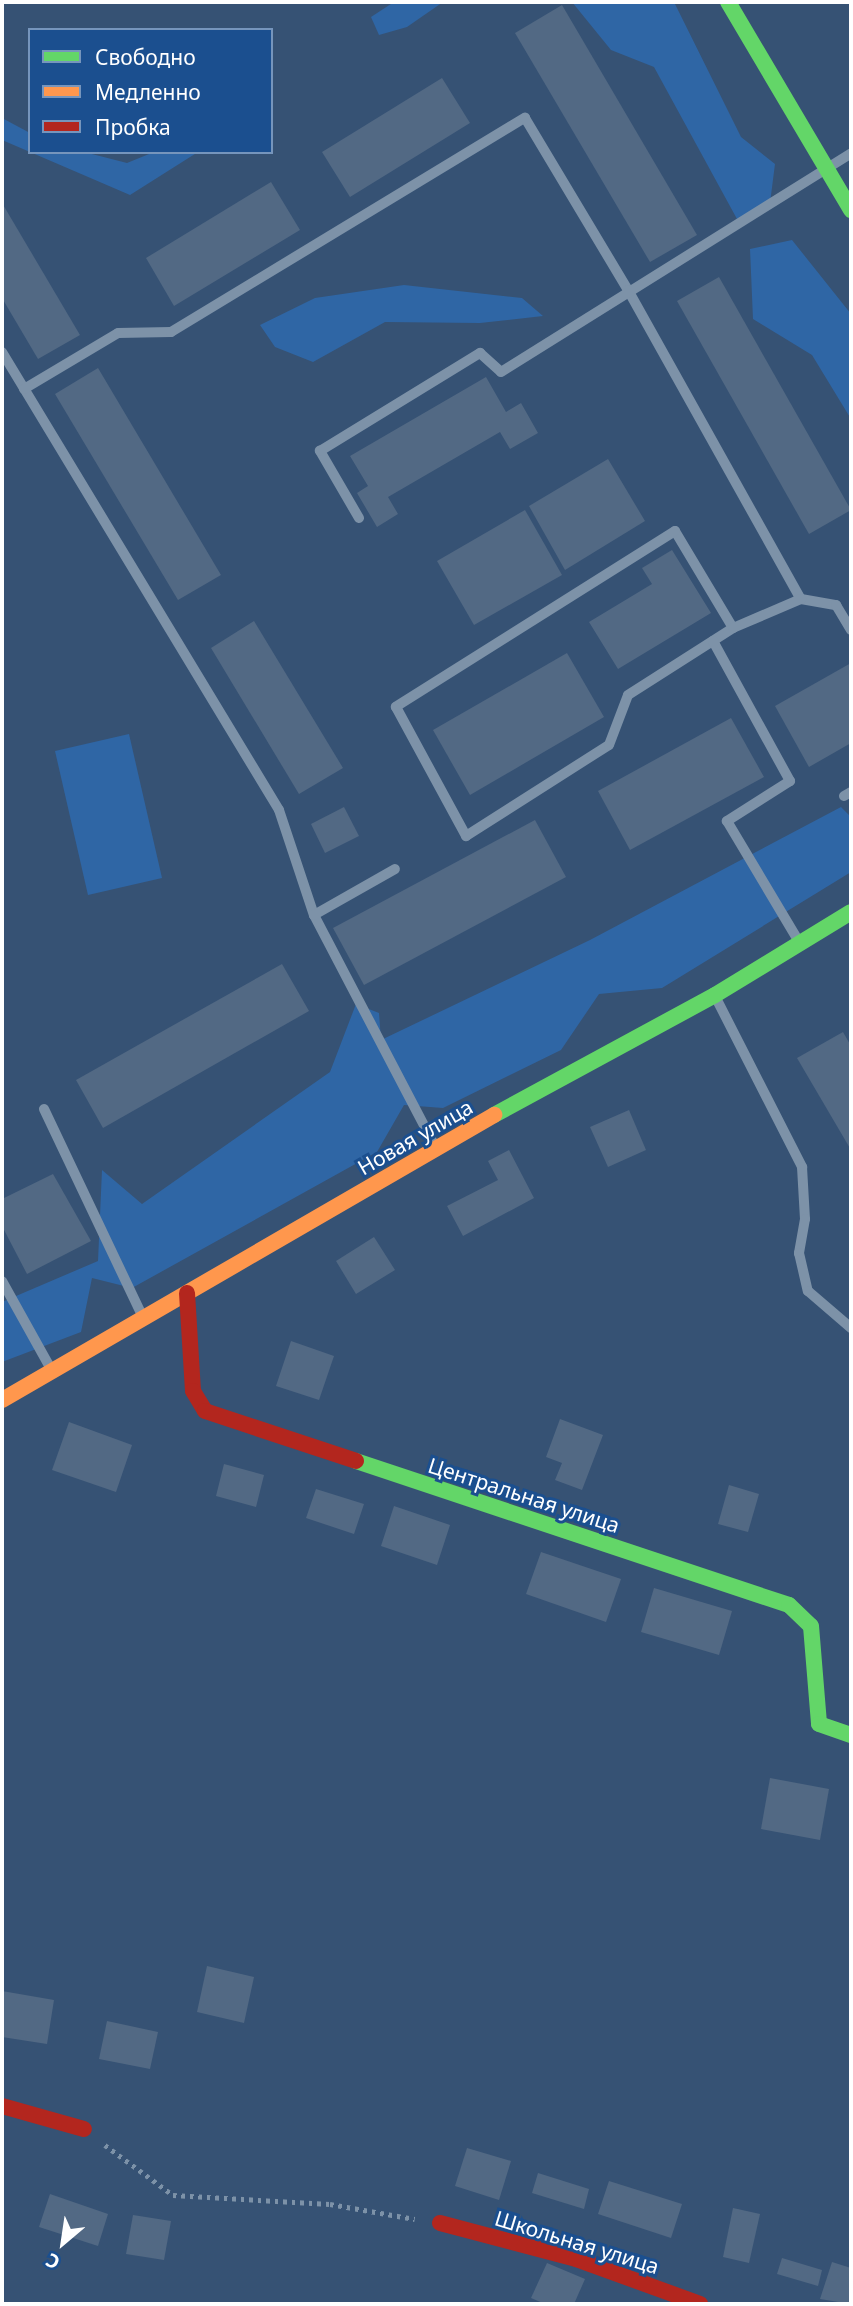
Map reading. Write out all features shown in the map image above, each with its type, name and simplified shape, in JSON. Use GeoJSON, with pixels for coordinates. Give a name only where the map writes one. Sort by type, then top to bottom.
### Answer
{"type":"FeatureCollection","features":[{"type":"Feature","properties":{"kind":"street"},"geometry":{"type":"LineString","coordinates":[[728,2],[827,165],[851,210]]}},
{"type":"Feature","properties":{"kind":"street","name":"Новая улица"},"geometry":{"type":"LineString","coordinates":[[2,1400],[145,1320],[436,1147],[715,995],[851,912]]}},
{"type":"Feature","properties":{"kind":"street","name":"Центральная улица"},"geometry":{"type":"LineString","coordinates":[[187,1293],[193,1391],[205,1411],[789,1605],[811,1626],[818,1724],[851,1735]]}},
{"type":"Feature","properties":{"kind":"street"},"geometry":{"type":"LineString","coordinates":[[2,2106],[84,2129]]}},
{"type":"Feature","properties":{"kind":"street","name":"Школьная улица"},"geometry":{"type":"LineString","coordinates":[[440,2223],[576,2259],[699,2304]]}},
{"type":"Feature","properties":{"kind":"lane"},"geometry":{"type":"LineString","coordinates":[[24,389],[118,333],[171,332],[525,118],[628,290],[801,599]]}},
{"type":"Feature","properties":{"kind":"lane"},"geometry":{"type":"LineString","coordinates":[[359,518],[320,451],[480,353],[501,372],[827,165],[851,153]]}},
{"type":"Feature","properties":{"kind":"lane"},"geometry":{"type":"LineString","coordinates":[[2,352],[279,810],[314,915],[436,1147]]}},
{"type":"Feature","properties":{"kind":"lane"},"geometry":{"type":"LineString","coordinates":[[733,628],[675,531],[396,707],[466,835],[609,745],[628,695],[733,628],[801,599],[836,605],[851,630]]}},
{"type":"Feature","properties":{"kind":"lane"},"geometry":{"type":"LineString","coordinates":[[713,641],[790,781],[727,821],[799,943]]}},
{"type":"Feature","properties":{"kind":"lane"},"geometry":{"type":"LineString","coordinates":[[314,915],[395,869]]}},
{"type":"Feature","properties":{"kind":"lane"},"geometry":{"type":"LineString","coordinates":[[715,995],[802,1167],[805,1219],[799,1253],[808,1291],[851,1328]]}},
{"type":"Feature","properties":{"kind":"lane"},"geometry":{"type":"LineString","coordinates":[[44,1109],[145,1320]]}},
{"type":"Feature","properties":{"kind":"lane"},"geometry":{"type":"LineString","coordinates":[[2,1281],[52,1372]]}},
{"type":"Feature","properties":{"kind":"path"},"geometry":{"type":"LineString","coordinates":[[84,2129],[173,2194],[330,2204],[440,2223]]}},
{"type":"Feature","properties":{"kind":"shaded area"},"geometry":{"type":"Polygon","coordinates":[[[394,2],[443,2],[407,27],[379,35],[371,17],[394,2]]]}},
{"type":"Feature","properties":{"kind":"shaded area"},"geometry":{"type":"Polygon","coordinates":[[[572,2],[674,2],[741,137],[775,164],[770,203],[737,219],[654,67],[611,50],[572,2]]]}},
{"type":"Feature","properties":{"kind":"shaded area"},"geometry":{"type":"Polygon","coordinates":[[[2,118],[28,132],[28,151],[2,140],[2,118]]]}},
{"type":"Feature","properties":{"kind":"shaded area"},"geometry":{"type":"Polygon","coordinates":[[[35,154],[92,154],[127,163],[149,154],[195,154],[130,195],[35,154]]]}},
{"type":"Feature","properties":{"kind":"shaded area"},"geometry":{"type":"Polygon","coordinates":[[[792,240],[851,314],[851,419],[812,355],[753,319],[750,249],[792,240]]]}},
{"type":"Feature","properties":{"kind":"shaded area"},"geometry":{"type":"Polygon","coordinates":[[[404,285],[522,298],[543,316],[480,323],[385,322],[313,362],[275,347],[260,325],[315,298],[404,285]]]}},
{"type":"Feature","properties":{"kind":"shaded area"},"geometry":{"type":"Polygon","coordinates":[[[129,734],[162,878],[88,895],[55,751],[129,734]]]}},
{"type":"Feature","properties":{"kind":"shaded area"},"geometry":{"type":"Polygon","coordinates":[[[841,807],[851,817],[851,872],[662,988],[599,994],[561,1050],[443,1108],[404,1105],[377,1152],[132,1288],[92,1278],[81,1332],[2,1362],[2,1302],[98,1261],[102,1170],[142,1204],[330,1072],[356,1004],[379,1013],[381,1040],[590,940],[841,807]]]}},
{"type":"Feature","properties":{"kind":"building"},"geometry":{"type":"Polygon","coordinates":[[[562,5],[697,235],[650,262],[515,33],[562,5]]]}},
{"type":"Feature","properties":{"kind":"building"},"geometry":{"type":"Polygon","coordinates":[[[442,78],[470,123],[350,197],[322,152],[442,78]]]}},
{"type":"Feature","properties":{"kind":"building"},"geometry":{"type":"Polygon","coordinates":[[[271,182],[300,230],[174,306],[146,258],[271,182]]]}},
{"type":"Feature","properties":{"kind":"building"},"geometry":{"type":"Polygon","coordinates":[[[2,203],[80,335],[38,359],[2,298],[2,203]]]}},
{"type":"Feature","properties":{"kind":"building"},"geometry":{"type":"Polygon","coordinates":[[[719,277],[851,510],[809,534],[677,301],[719,277]]]}},
{"type":"Feature","properties":{"kind":"building"},"geometry":{"type":"Polygon","coordinates":[[[98,368],[221,575],[178,600],[55,394],[98,368]]]}},
{"type":"Feature","properties":{"kind":"building"},"geometry":{"type":"Polygon","coordinates":[[[486,377],[506,412],[521,403],[538,433],[510,449],[500,432],[388,497],[398,514],[377,527],[357,493],[368,486],[350,456],[486,377]]]}},
{"type":"Feature","properties":{"kind":"building"},"geometry":{"type":"Polygon","coordinates":[[[608,459],[645,521],[565,570],[529,506],[608,459]]]}},
{"type":"Feature","properties":{"kind":"building"},"geometry":{"type":"Polygon","coordinates":[[[525,510],[562,575],[474,625],[437,561],[525,510]]]}},
{"type":"Feature","properties":{"kind":"building"},"geometry":{"type":"Polygon","coordinates":[[[672,550],[711,613],[618,669],[589,622],[652,584],[642,568],[672,550]]]}},
{"type":"Feature","properties":{"kind":"building"},"geometry":{"type":"Polygon","coordinates":[[[254,621],[343,768],[299,794],[211,648],[254,621]]]}},
{"type":"Feature","properties":{"kind":"building"},"geometry":{"type":"Polygon","coordinates":[[[567,653],[604,717],[470,795],[433,730],[567,653]]]}},
{"type":"Feature","properties":{"kind":"building"},"geometry":{"type":"Polygon","coordinates":[[[851,663],[851,743],[809,767],[775,706],[851,663]]]}},
{"type":"Feature","properties":{"kind":"building"},"geometry":{"type":"Polygon","coordinates":[[[731,718],[764,777],[630,850],[598,791],[731,718]]]}},
{"type":"Feature","properties":{"kind":"building"},"geometry":{"type":"Polygon","coordinates":[[[344,807],[359,836],[325,853],[311,824],[344,807]]]}},
{"type":"Feature","properties":{"kind":"building"},"geometry":{"type":"Polygon","coordinates":[[[535,820],[566,877],[364,985],[333,928],[535,820]]]}},
{"type":"Feature","properties":{"kind":"building"},"geometry":{"type":"Polygon","coordinates":[[[282,964],[309,1011],[103,1128],[76,1080],[282,964]]]}},
{"type":"Feature","properties":{"kind":"building"},"geometry":{"type":"Polygon","coordinates":[[[843,1032],[851,1046],[851,1150],[797,1058],[843,1032]]]}},
{"type":"Feature","properties":{"kind":"building"},"geometry":{"type":"Polygon","coordinates":[[[629,1110],[646,1150],[608,1167],[590,1127],[629,1110]]]}},
{"type":"Feature","properties":{"kind":"building"},"geometry":{"type":"Polygon","coordinates":[[[509,1150],[534,1198],[463,1236],[447,1206],[498,1180],[488,1161],[509,1150]]]}},
{"type":"Feature","properties":{"kind":"building"},"geometry":{"type":"Polygon","coordinates":[[[53,1174],[91,1241],[27,1274],[2,1226],[2,1199],[53,1174]]]}},
{"type":"Feature","properties":{"kind":"building"},"geometry":{"type":"Polygon","coordinates":[[[374,1237],[395,1270],[356,1294],[336,1261],[374,1237]]]}},
{"type":"Feature","properties":{"kind":"building"},"geometry":{"type":"Polygon","coordinates":[[[291,1341],[334,1356],[319,1400],[276,1386],[291,1341]]]}},
{"type":"Feature","properties":{"kind":"building"},"geometry":{"type":"Polygon","coordinates":[[[560,1419],[603,1435],[582,1490],[555,1480],[562,1463],[546,1457],[560,1419]]]}},
{"type":"Feature","properties":{"kind":"building"},"geometry":{"type":"Polygon","coordinates":[[[69,1422],[132,1445],[116,1492],[52,1470],[69,1422]]]}},
{"type":"Feature","properties":{"kind":"building"},"geometry":{"type":"Polygon","coordinates":[[[224,1464],[264,1475],[256,1507],[216,1496],[224,1464]]]}},
{"type":"Feature","properties":{"kind":"building"},"geometry":{"type":"Polygon","coordinates":[[[729,1485],[759,1494],[748,1532],[718,1524],[729,1485]]]}},
{"type":"Feature","properties":{"kind":"building"},"geometry":{"type":"Polygon","coordinates":[[[316,1489],[364,1504],[354,1534],[306,1518],[316,1489]]]}},
{"type":"Feature","properties":{"kind":"building"},"geometry":{"type":"Polygon","coordinates":[[[394,1506],[450,1525],[437,1565],[381,1546],[394,1506]]]}},
{"type":"Feature","properties":{"kind":"building"},"geometry":{"type":"Polygon","coordinates":[[[541,1552],[621,1579],[606,1622],[526,1594],[541,1552]]]}},
{"type":"Feature","properties":{"kind":"building"},"geometry":{"type":"Polygon","coordinates":[[[654,1588],[732,1611],[719,1655],[641,1632],[654,1588]]]}},
{"type":"Feature","properties":{"kind":"building"},"geometry":{"type":"Polygon","coordinates":[[[770,1778],[829,1789],[820,1840],[761,1829],[770,1778]]]}},
{"type":"Feature","properties":{"kind":"building"},"geometry":{"type":"Polygon","coordinates":[[[207,1966],[254,1977],[244,2023],[197,2012],[207,1966]]]}},
{"type":"Feature","properties":{"kind":"building"},"geometry":{"type":"Polygon","coordinates":[[[2,1991],[54,2000],[47,2044],[2,2037],[2,1991]]]}},
{"type":"Feature","properties":{"kind":"building"},"geometry":{"type":"Polygon","coordinates":[[[107,2021],[158,2032],[150,2069],[99,2059],[107,2021]]]}},
{"type":"Feature","properties":{"kind":"building"},"geometry":{"type":"Polygon","coordinates":[[[467,2148],[511,2161],[499,2200],[455,2186],[467,2148]]]}},
{"type":"Feature","properties":{"kind":"building"},"geometry":{"type":"Polygon","coordinates":[[[538,2173],[589,2189],[584,2209],[532,2193],[538,2173]]]}},
{"type":"Feature","properties":{"kind":"building"},"geometry":{"type":"Polygon","coordinates":[[[609,2181],[682,2204],[671,2238],[598,2214],[609,2181]]]}},
{"type":"Feature","properties":{"kind":"building"},"geometry":{"type":"Polygon","coordinates":[[[50,2194],[108,2214],[98,2246],[39,2227],[50,2194]]]}},
{"type":"Feature","properties":{"kind":"building"},"geometry":{"type":"Polygon","coordinates":[[[733,2208],[760,2214],[749,2263],[723,2257],[733,2208]]]}},
{"type":"Feature","properties":{"kind":"building"},"geometry":{"type":"Polygon","coordinates":[[[133,2215],[171,2221],[164,2260],[126,2254],[133,2215]]]}},
{"type":"Feature","properties":{"kind":"building"},"geometry":{"type":"Polygon","coordinates":[[[782,2258],[822,2270],[818,2286],[777,2274],[782,2258]]]}},
{"type":"Feature","properties":{"kind":"building"},"geometry":{"type":"Polygon","coordinates":[[[832,2262],[851,2268],[851,2304],[820,2299],[832,2262]]]}},
{"type":"Feature","properties":{"kind":"building"},"geometry":{"type":"Polygon","coordinates":[[[547,2263],[585,2279],[574,2304],[545,2304],[531,2298],[547,2263]]]}},
{"type":"Feature","properties":{"kind":"traffic: fast"},"geometry":{"type":"LineString","coordinates":[[728,2],[851,210]]}},
{"type":"Feature","properties":{"kind":"traffic: fast"},"geometry":{"type":"LineString","coordinates":[[494,1115],[715,995],[851,912]]}},
{"type":"Feature","properties":{"kind":"traffic: fast"},"geometry":{"type":"LineString","coordinates":[[356,1461],[789,1605],[811,1626],[819,1724],[851,1735]]}},
{"type":"Feature","properties":{"kind":"traffic: slow"},"geometry":{"type":"LineString","coordinates":[[2,1400],[494,1115]]}},
{"type":"Feature","properties":{"kind":"traffic: jam"},"geometry":{"type":"LineString","coordinates":[[187,1293],[193,1391],[205,1411],[356,1461]]}},
{"type":"Feature","properties":{"kind":"traffic: jam"},"geometry":{"type":"LineString","coordinates":[[2,2106],[84,2129]]}},
{"type":"Feature","properties":{"kind":"traffic: jam"},"geometry":{"type":"LineString","coordinates":[[440,2223],[576,2259],[700,2304]]}}]}
